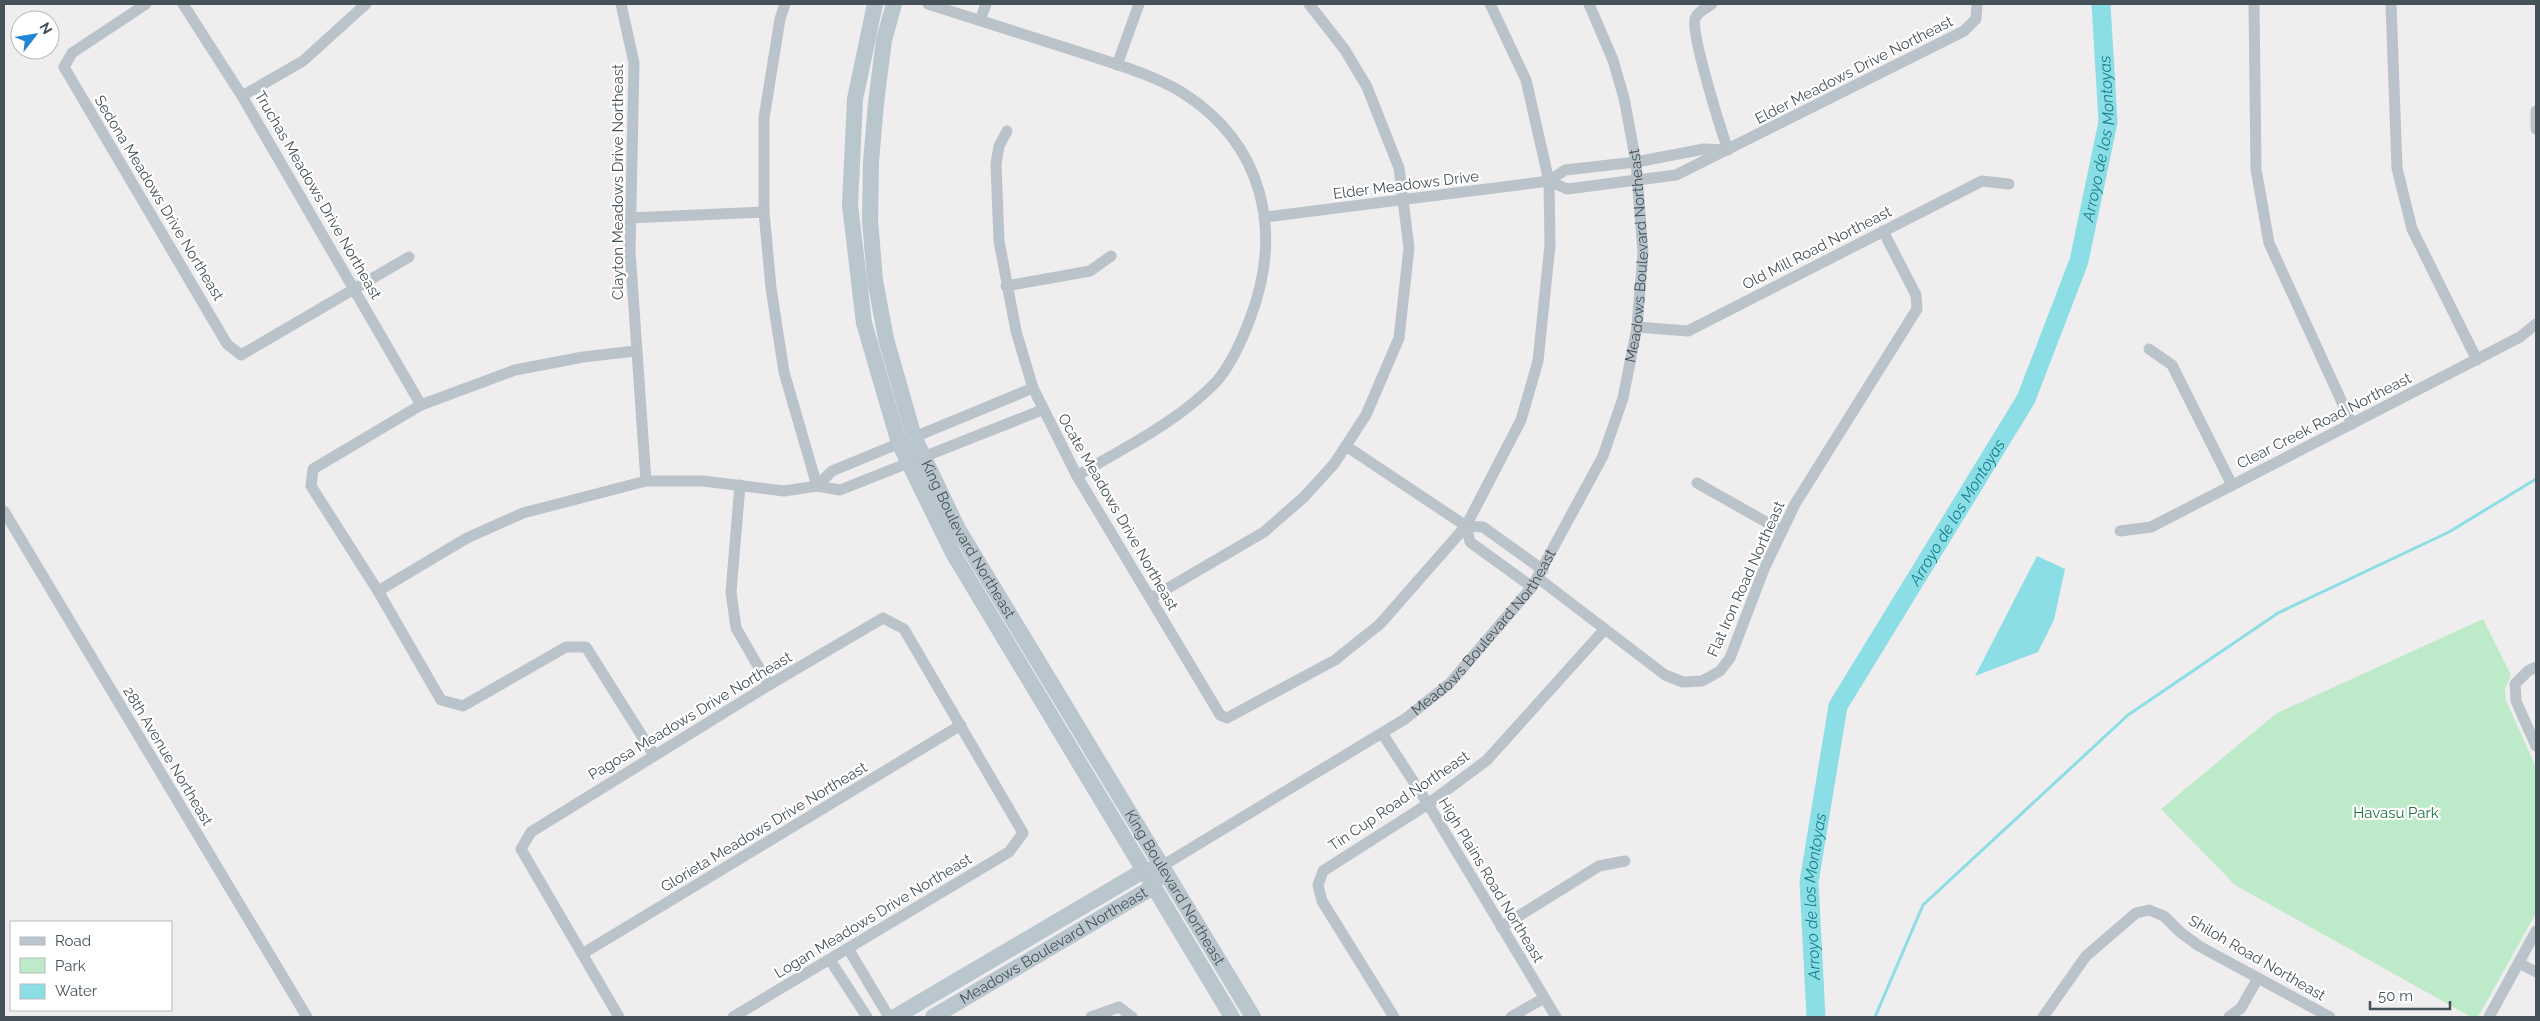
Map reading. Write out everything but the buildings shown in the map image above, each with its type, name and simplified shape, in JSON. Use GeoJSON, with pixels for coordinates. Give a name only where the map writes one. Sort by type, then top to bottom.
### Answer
{"type":"FeatureCollection","features":[{"type":"Feature","properties":{"kind":"street","name":"Sedona Meadows Drive Northeast"},"geometry":{"type":"LineString","coordinates":[[146,4],[72,53],[64,67],[228,344],[241,355],[355,288]]}},
{"type":"Feature","properties":{"kind":"street","name":"Truchas Meadows Drive Northeast"},"geometry":{"type":"LineString","coordinates":[[183,4],[242,96],[355,288],[421,405]]}},
{"type":"Feature","properties":{"kind":"street"},"geometry":{"type":"LineString","coordinates":[[242,96],[303,61],[366,4]]}},
{"type":"Feature","properties":{"kind":"street","name":"Clayton Meadows Drive Northeast"},"geometry":{"type":"LineString","coordinates":[[622,4],[634,63],[630,218],[635,351],[646,481]]}},
{"type":"Feature","properties":{"kind":"street"},"geometry":{"type":"LineString","coordinates":[[785,4],[780,19],[764,118],[764,212],[771,288],[784,372],[817,486]]}},
{"type":"Feature","properties":{"kind":"street","name":"King Boulevard Northeast"},"geometry":{"type":"LineString","coordinates":[[875,4],[855,99],[850,205],[864,323],[907,440],[924,457],[958,529],[1253,1017]]}},
{"type":"Feature","properties":{"kind":"street","name":"King Boulevard Northeast"},"geometry":{"type":"LineString","coordinates":[[894,4],[884,40],[877,94],[870,162],[870,220],[875,280],[907,440],[908,464],[953,553],[1232,1017]]}},
{"type":"Feature","properties":{"kind":"street"},"geometry":{"type":"LineString","coordinates":[[928,4],[1117,65],[1164,83],[1182,93],[1220,122],[1235,139],[1256,180],[1266,217],[1266,256],[1258,297],[1243,338],[1218,379],[1194,403],[1170,420],[1077,476]]}},
{"type":"Feature","properties":{"kind":"street"},"geometry":{"type":"LineString","coordinates":[[980,20],[986,4]]}},
{"type":"Feature","properties":{"kind":"street"},"geometry":{"type":"LineString","coordinates":[[1117,65],[1139,4]]}},
{"type":"Feature","properties":{"kind":"street"},"geometry":{"type":"LineString","coordinates":[[1151,598],[1264,532],[1304,498],[1346,446],[1366,415],[1399,338],[1409,248],[1399,168],[1368,87],[1345,50],[1309,4]]}},
{"type":"Feature","properties":{"kind":"street"},"geometry":{"type":"LineString","coordinates":[[1490,4],[1526,80],[1549,181],[1550,246],[1538,361],[1521,420],[1466,526],[1470,542],[1538,578]]}},
{"type":"Feature","properties":{"kind":"street","name":"Meadows Boulevard Northeast"},"geometry":{"type":"LineString","coordinates":[[895,1017],[1143,871],[1162,866],[1405,719],[1450,683],[1538,578],[1603,456],[1623,398],[1637,327],[1643,253],[1636,162],[1624,98],[1613,60],[1589,4]]}},
{"type":"Feature","properties":{"kind":"street"},"geometry":{"type":"LineString","coordinates":[[1712,4],[1696,16],[1694,22],[1720,129],[1728,150]]}},
{"type":"Feature","properties":{"kind":"street","name":"Elder Meadows Drive Northeast"},"geometry":{"type":"LineString","coordinates":[[1549,181],[1567,189],[1676,175],[1964,31],[1976,19],[1977,4]]}},
{"type":"Feature","properties":{"kind":"street"},"geometry":{"type":"LineString","coordinates":[[2254,4],[2256,168],[2269,243],[2352,424]]}},
{"type":"Feature","properties":{"kind":"street"},"geometry":{"type":"LineString","coordinates":[[2391,4],[2397,168],[2412,228],[2477,360]]}},
{"type":"Feature","properties":{"kind":"street"},"geometry":{"type":"LineString","coordinates":[[2536,111],[2536,129]]}},
{"type":"Feature","properties":{"kind":"street","name":"Ocate Meadows Drive Northeast"},"geometry":{"type":"LineString","coordinates":[[1006,131],[999,146],[996,164],[999,241],[1016,331],[1033,388],[1042,410],[1077,476],[1220,715],[1227,718],[1335,660],[1380,624],[1466,526]]}},
{"type":"Feature","properties":{"kind":"street","name":"Elder Meadows Drive Northeast"},"geometry":{"type":"LineString","coordinates":[[1549,181],[1565,170],[1636,162],[1704,149],[1728,150]]}},
{"type":"Feature","properties":{"kind":"street","name":"Elder Meadows Drive"},"geometry":{"type":"LineString","coordinates":[[1266,217],[1404,201],[1549,181]]}},
{"type":"Feature","properties":{"kind":"street","name":"Old Mill Road Northeast"},"geometry":{"type":"LineString","coordinates":[[1637,327],[1688,330],[1982,181],[2009,184]]}},
{"type":"Feature","properties":{"kind":"street"},"geometry":{"type":"LineString","coordinates":[[630,218],[764,212]]}},
{"type":"Feature","properties":{"kind":"street","name":"Flat Iron Road Northeast"},"geometry":{"type":"LineString","coordinates":[[1538,578],[1665,675],[1683,682],[1702,681],[1720,671],[1730,658],[1764,569],[1795,504],[1917,309],[1916,295],[1883,231]]}},
{"type":"Feature","properties":{"kind":"street"},"geometry":{"type":"LineString","coordinates":[[1006,286],[1090,271],[1111,256]]}},
{"type":"Feature","properties":{"kind":"street"},"geometry":{"type":"LineString","coordinates":[[355,288],[409,257]]}},
{"type":"Feature","properties":{"kind":"street","name":"Clear Creek Road Northeast"},"geometry":{"type":"LineString","coordinates":[[2120,531],[2151,527],[2477,360],[2520,337],[2536,324]]}},
{"type":"Feature","properties":{"kind":"street"},"geometry":{"type":"LineString","coordinates":[[2149,349],[2172,365],[2232,485]]}},
{"type":"Feature","properties":{"kind":"street"},"geometry":{"type":"LineString","coordinates":[[635,351],[583,357],[515,370],[421,405],[313,469],[311,486],[378,591],[441,700],[463,706],[566,647],[586,647],[654,755]]}},
{"type":"Feature","properties":{"kind":"street"},"geometry":{"type":"LineString","coordinates":[[817,486],[832,471],[1033,388]]}},
{"type":"Feature","properties":{"kind":"street"},"geometry":{"type":"LineString","coordinates":[[378,591],[467,538],[523,513],[646,481],[703,481],[784,491],[817,486],[840,490],[1042,410]]}},
{"type":"Feature","properties":{"kind":"street"},"geometry":{"type":"LineString","coordinates":[[1346,446],[1466,526],[1483,527],[1538,578]]}},
{"type":"Feature","properties":{"kind":"street"},"geometry":{"type":"LineString","coordinates":[[1697,483],[1782,531]]}},
{"type":"Feature","properties":{"kind":"street"},"geometry":{"type":"LineString","coordinates":[[740,485],[731,592],[736,628],[769,685]]}},
{"type":"Feature","properties":{"kind":"street","name":"28th Avenue Northeast"},"geometry":{"type":"LineString","coordinates":[[4,511],[307,1017]]}},
{"type":"Feature","properties":{"kind":"street","name":"Pagosa Meadows Drive Northeast"},"geometry":{"type":"LineString","coordinates":[[582,954],[521,849],[531,832],[769,685],[883,618],[904,629],[961,725]]}},
{"type":"Feature","properties":{"kind":"street","name":"Tin Cup Road Northeast"},"geometry":{"type":"LineString","coordinates":[[1394,1017],[1322,901],[1318,885],[1323,871],[1428,804],[1487,760],[1604,630]]}},
{"type":"Feature","properties":{"kind":"street"},"geometry":{"type":"LineString","coordinates":[[2536,667],[2528,671],[2515,684],[2516,701],[2536,746]]}},
{"type":"Feature","properties":{"kind":"street","name":"Logan Meadows Drive Northeast"},"geometry":{"type":"LineString","coordinates":[[733,1017],[849,950],[1009,852],[1023,833],[961,725]]}},
{"type":"Feature","properties":{"kind":"street","name":"Glorieta Meadows Drive Northeast"},"geometry":{"type":"LineString","coordinates":[[582,954],[961,725]]}},
{"type":"Feature","properties":{"kind":"street","name":"High Plains Road Northeast"},"geometry":{"type":"LineString","coordinates":[[1382,733],[1428,804],[1556,1017]]}},
{"type":"Feature","properties":{"kind":"street"},"geometry":{"type":"LineString","coordinates":[[1502,927],[1599,866],[1625,861]]}},
{"type":"Feature","properties":{"kind":"street","name":"Meadows Boulevard Northeast"},"geometry":{"type":"LineString","coordinates":[[933,1017],[1153,886],[1162,866]]}},
{"type":"Feature","properties":{"kind":"street","name":"Shiloh Road Northeast"},"geometry":{"type":"LineString","coordinates":[[2043,1017],[2086,956],[2136,913],[2150,910],[2164,916],[2180,932],[2199,946],[2330,1017]]}},
{"type":"Feature","properties":{"kind":"street"},"geometry":{"type":"LineString","coordinates":[[2490,1017],[2536,931]]}},
{"type":"Feature","properties":{"kind":"street"},"geometry":{"type":"LineString","coordinates":[[849,950],[889,1017]]}},
{"type":"Feature","properties":{"kind":"street"},"geometry":{"type":"LineString","coordinates":[[582,954],[619,1017]]}},
{"type":"Feature","properties":{"kind":"street"},"geometry":{"type":"LineString","coordinates":[[830,960],[867,1017]]}},
{"type":"Feature","properties":{"kind":"street"},"geometry":{"type":"LineString","coordinates":[[2519,963],[2536,972]]}},
{"type":"Feature","properties":{"kind":"street"},"geometry":{"type":"LineString","coordinates":[[2229,1017],[2241,1008],[2258,978]]}},
{"type":"Feature","properties":{"kind":"street"},"geometry":{"type":"LineString","coordinates":[[1512,1017],[1544,998]]}},
{"type":"Feature","properties":{"kind":"street"},"geometry":{"type":"LineString","coordinates":[[1091,1017],[1120,1007],[1132,1017]]}},
{"type":"Feature","properties":{"kind":"green space","name":"Havasu Park"},"geometry":{"type":"Polygon","coordinates":[[[2483,619],[2511,675],[2505,689],[2506,701],[2536,767],[2536,913],[2478,1017],[2471,1017],[2235,885],[2161,809],[2277,713],[2483,619]]]}},
{"type":"Feature","properties":{"kind":"water"},"geometry":{"type":"Polygon","coordinates":[[[2037,556],[2065,569],[2054,620],[2038,652],[1975,676],[2037,556]]]}},
{"type":"Feature","properties":{"kind":"waterway","name":"Arroyo de los Montoyas"},"geometry":{"type":"LineString","coordinates":[[1816,1017],[1809,882],[1838,706],[2026,399],[2079,261],[2108,122],[2101,4]]}},
{"type":"Feature","properties":{"kind":"waterway"},"geometry":{"type":"LineString","coordinates":[[1875,1017],[1923,905],[2128,715],[2278,613],[2449,532],[2536,479]]}}]}
